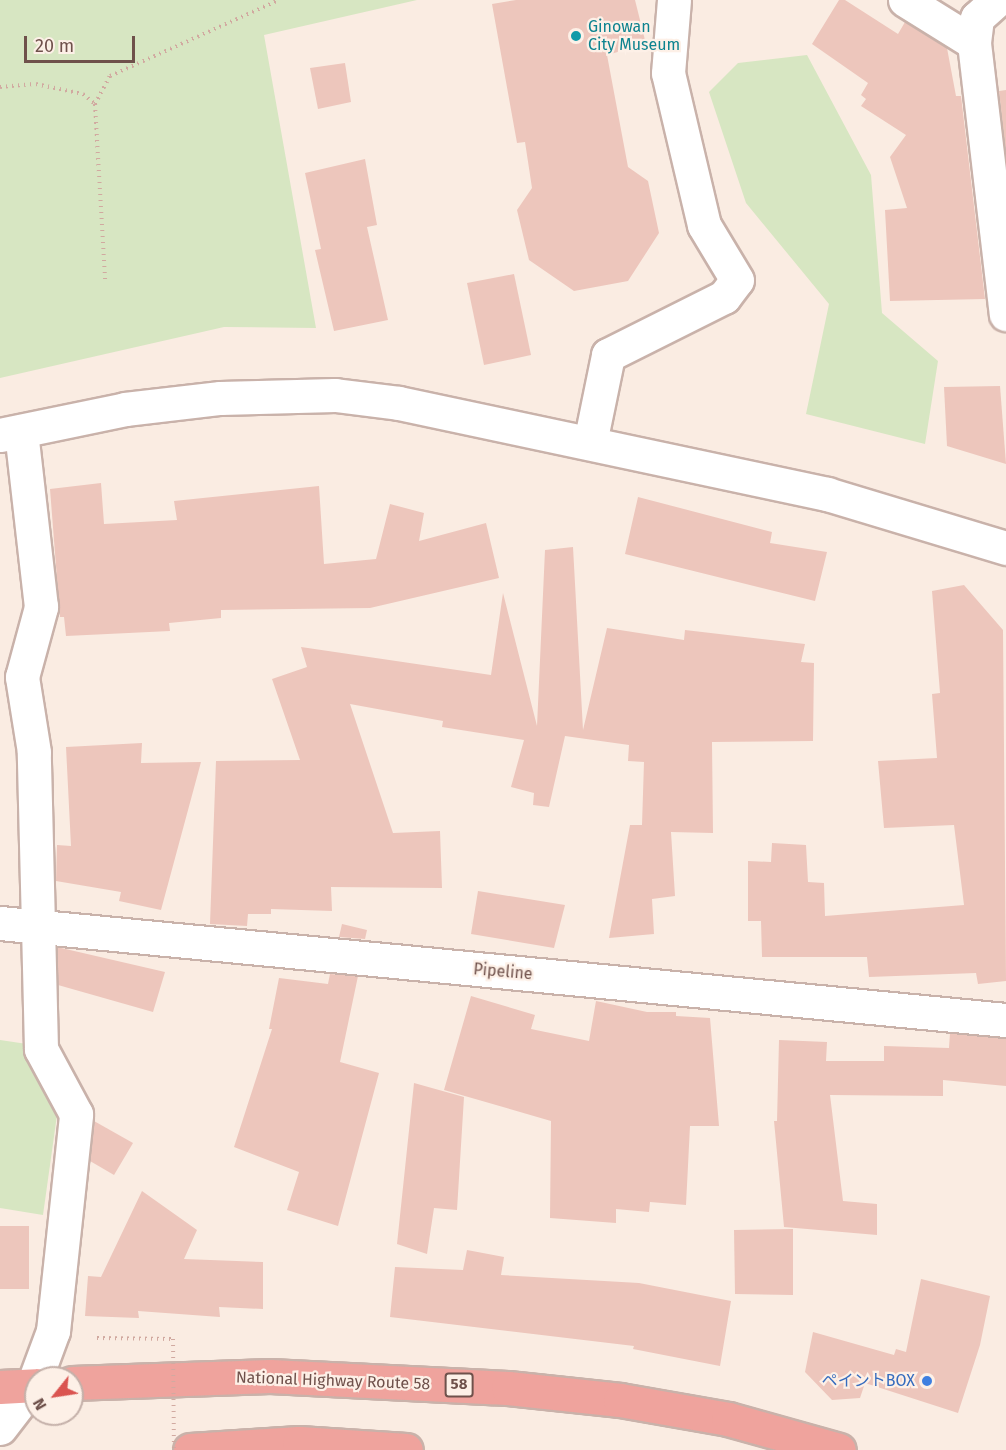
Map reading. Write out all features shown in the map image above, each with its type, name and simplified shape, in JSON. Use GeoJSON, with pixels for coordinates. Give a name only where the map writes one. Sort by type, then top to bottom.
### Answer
{"type":"FeatureCollection","features":[{"type":"Feature","properties":{"kind":"highway","name":"National Highway Route 58"},"geometry":{"type":"LineString","coordinates":[[84,1383],[270,1376],[508,1388],[620,1400],[728,1419],[839,1450]]}},
{"type":"Feature","properties":{"kind":"highway"},"geometry":{"type":"LineString","coordinates":[[0,1387],[24,1386]]}},
{"type":"Feature","properties":{"kind":"highway"},"geometry":{"type":"LineString","coordinates":[[190,1450],[299,1443],[405,1450]]}},
{"type":"Feature","properties":{"kind":"street"},"geometry":{"type":"LineString","coordinates":[[590,443],[608,355],[724,297],[737,280],[704,225],[668,73],[674,0]]}},
{"type":"Feature","properties":{"kind":"street"},"geometry":{"type":"LineString","coordinates":[[904,0],[974,44]]}},
{"type":"Feature","properties":{"kind":"street"},"geometry":{"type":"LineString","coordinates":[[997,0],[977,18],[974,44],[1006,314]]}},
{"type":"Feature","properties":{"kind":"street"},"geometry":{"type":"LineString","coordinates":[[41,1366],[53,1331],[76,1114],[41,1049],[34,752],[22,677],[41,607],[11,433],[125,409],[220,398],[335,395],[399,404],[590,443],[858,502],[1006,548]]}},
{"type":"Feature","properties":{"kind":"street","name":"Pipeline"},"geometry":{"type":"LineString","coordinates":[[0,923],[1006,1020]]}},
{"type":"Feature","properties":{"kind":"street"},"geometry":{"type":"LineString","coordinates":[[0,1428],[24,1398]]}},
{"type":"Feature","properties":{"kind":"path"},"geometry":{"type":"LineString","coordinates":[[105,280],[95,104],[110,76],[279,0]]}},
{"type":"Feature","properties":{"kind":"path"},"geometry":{"type":"LineString","coordinates":[[0,87],[36,84],[83,94],[95,104]]}},
{"type":"Feature","properties":{"kind":"path"},"geometry":{"type":"LineString","coordinates":[[97,1338],[173,1339],[174,1450]]}},
{"type":"Feature","properties":{"kind":"green space"},"geometry":{"type":"Polygon","coordinates":[[[0,0],[417,0],[264,35],[316,328],[224,327],[0,378],[0,0]]]}},
{"type":"Feature","properties":{"kind":"green space"},"geometry":{"type":"Polygon","coordinates":[[[807,55],[871,175],[882,313],[938,361],[925,444],[806,414],[829,304],[746,203],[709,92],[738,63],[807,55]]]}},
{"type":"Feature","properties":{"kind":"green space"},"geometry":{"type":"Polygon","coordinates":[[[0,1040],[27,1044],[57,1115],[43,1215],[0,1208],[0,1040]]]}},
{"type":"Feature","properties":{"kind":"building"},"geometry":{"type":"Polygon","coordinates":[[[516,0],[635,0],[646,44],[607,55],[628,167],[648,181],[659,233],[628,281],[574,291],[529,260],[517,210],[532,188],[525,142],[517,143],[492,4],[516,0]]]}},
{"type":"Feature","properties":{"kind":"building"},"geometry":{"type":"Polygon","coordinates":[[[839,0],[845,0],[898,34],[905,22],[947,48],[956,96],[961,96],[985,299],[890,301],[885,210],[907,208],[890,157],[906,135],[861,106],[866,99],[861,95],[868,83],[812,44],[839,0]]]}},
{"type":"Feature","properties":{"kind":"building"},"geometry":{"type":"Polygon","coordinates":[[[345,63],[351,102],[318,109],[310,68],[345,63]]]}},
{"type":"Feature","properties":{"kind":"building"},"geometry":{"type":"Polygon","coordinates":[[[1006,90],[1006,154],[999,91],[1006,90]]]}},
{"type":"Feature","properties":{"kind":"building"},"geometry":{"type":"Polygon","coordinates":[[[365,159],[377,225],[367,227],[388,320],[334,331],[315,250],[321,249],[305,173],[365,159]]]}},
{"type":"Feature","properties":{"kind":"building"},"geometry":{"type":"Polygon","coordinates":[[[514,274],[531,355],[484,365],[467,283],[514,274]]]}},
{"type":"Feature","properties":{"kind":"building"},"geometry":{"type":"Polygon","coordinates":[[[1000,386],[1006,464],[947,446],[944,387],[1000,386]]]}},
{"type":"Feature","properties":{"kind":"building"},"geometry":{"type":"Polygon","coordinates":[[[101,483],[104,524],[177,520],[174,501],[319,486],[324,564],[376,559],[390,504],[424,513],[419,541],[486,523],[499,578],[370,608],[221,610],[221,618],[169,623],[170,631],[66,636],[64,617],[60,617],[50,489],[101,483]]]}},
{"type":"Feature","properties":{"kind":"building"},"geometry":{"type":"Polygon","coordinates":[[[638,497],[772,532],[770,543],[827,552],[815,601],[625,554],[638,497]]]}},
{"type":"Feature","properties":{"kind":"building"},"geometry":{"type":"Polygon","coordinates":[[[573,547],[583,730],[607,628],[684,640],[685,630],[805,644],[801,662],[814,663],[813,741],[712,742],[713,833],[671,832],[675,896],[652,899],[654,934],[609,938],[630,825],[642,825],[644,762],[628,761],[629,745],[565,736],[549,807],[533,805],[534,793],[511,787],[524,740],[442,727],[443,721],[350,704],[393,833],[440,831],[442,888],[331,887],[332,911],[271,909],[271,914],[248,914],[247,926],[210,924],[216,761],[300,760],[272,679],[307,667],[301,647],[491,675],[503,593],[537,726],[545,550],[573,547]]]}},
{"type":"Feature","properties":{"kind":"building"},"geometry":{"type":"Polygon","coordinates":[[[964,585],[1003,630],[1006,981],[978,984],[976,973],[869,977],[867,957],[762,957],[761,921],[748,921],[748,861],[771,862],[772,843],[806,845],[808,882],[824,883],[825,916],[964,905],[954,825],[884,828],[878,761],[937,758],[932,694],[940,693],[932,591],[964,585]]]}},
{"type":"Feature","properties":{"kind":"building"},"geometry":{"type":"Polygon","coordinates":[[[142,743],[141,763],[201,762],[161,910],[119,901],[121,892],[56,881],[57,845],[71,846],[66,747],[142,743]]]}},
{"type":"Feature","properties":{"kind":"building"},"geometry":{"type":"Polygon","coordinates":[[[478,891],[565,905],[554,948],[471,934],[478,891]]]}},
{"type":"Feature","properties":{"kind":"building"},"geometry":{"type":"Polygon","coordinates":[[[342,924],[367,930],[365,939],[339,937],[342,924]]]}},
{"type":"Feature","properties":{"kind":"building"},"geometry":{"type":"Polygon","coordinates":[[[57,947],[165,972],[153,1012],[58,985],[57,947]]]}},
{"type":"Feature","properties":{"kind":"building"},"geometry":{"type":"Polygon","coordinates":[[[330,974],[358,976],[340,1062],[379,1073],[338,1226],[287,1210],[299,1172],[234,1147],[272,1029],[269,1029],[279,978],[328,984],[330,974]]]}},
{"type":"Feature","properties":{"kind":"building"},"geometry":{"type":"Polygon","coordinates":[[[471,996],[535,1015],[531,1029],[589,1041],[596,1001],[647,1012],[676,1012],[676,1016],[710,1018],[719,1126],[690,1126],[686,1205],[650,1202],[649,1212],[616,1209],[616,1223],[550,1218],[551,1121],[444,1090],[471,996]]]}},
{"type":"Feature","properties":{"kind":"building"},"geometry":{"type":"Polygon","coordinates":[[[950,1033],[1006,1038],[1006,1086],[943,1080],[943,1096],[830,1095],[843,1201],[877,1204],[877,1235],[784,1227],[774,1121],[777,1121],[779,1040],[827,1042],[826,1061],[884,1061],[884,1046],[949,1048],[950,1033]]]}},
{"type":"Feature","properties":{"kind":"building"},"geometry":{"type":"Polygon","coordinates":[[[414,1083],[464,1097],[457,1210],[434,1208],[427,1254],[397,1244],[414,1083]]]}},
{"type":"Feature","properties":{"kind":"building"},"geometry":{"type":"Polygon","coordinates":[[[94,1121],[133,1143],[114,1175],[90,1161],[94,1121]]]}},
{"type":"Feature","properties":{"kind":"building"},"geometry":{"type":"Polygon","coordinates":[[[142,1191],[197,1230],[184,1259],[263,1262],[263,1309],[219,1307],[220,1317],[138,1311],[139,1318],[85,1316],[88,1276],[101,1277],[142,1191]]]}},
{"type":"Feature","properties":{"kind":"building"},"geometry":{"type":"Polygon","coordinates":[[[0,1226],[29,1226],[29,1289],[0,1289],[0,1226]]]}},
{"type":"Feature","properties":{"kind":"building"},"geometry":{"type":"Polygon","coordinates":[[[793,1229],[793,1295],[735,1294],[734,1230],[793,1229]]]}},
{"type":"Feature","properties":{"kind":"building"},"geometry":{"type":"Polygon","coordinates":[[[467,1250],[504,1257],[501,1275],[639,1283],[731,1301],[720,1366],[633,1349],[634,1346],[390,1317],[395,1267],[463,1270],[467,1250]]]}},
{"type":"Feature","properties":{"kind":"building"},"geometry":{"type":"Polygon","coordinates":[[[921,1279],[990,1296],[980,1345],[958,1413],[865,1383],[860,1398],[832,1400],[805,1372],[813,1332],[894,1355],[896,1349],[906,1352],[921,1279]]]}},
{"type":"Feature","properties":{"kind":"place","name":"Ginowan City Museum"},"geometry":{"type":"Point","coordinates":[576,36]}},
{"type":"Feature","properties":{"kind":"place","name":"ペイントBOX"},"geometry":{"type":"Point","coordinates":[927,1381]}}]}
